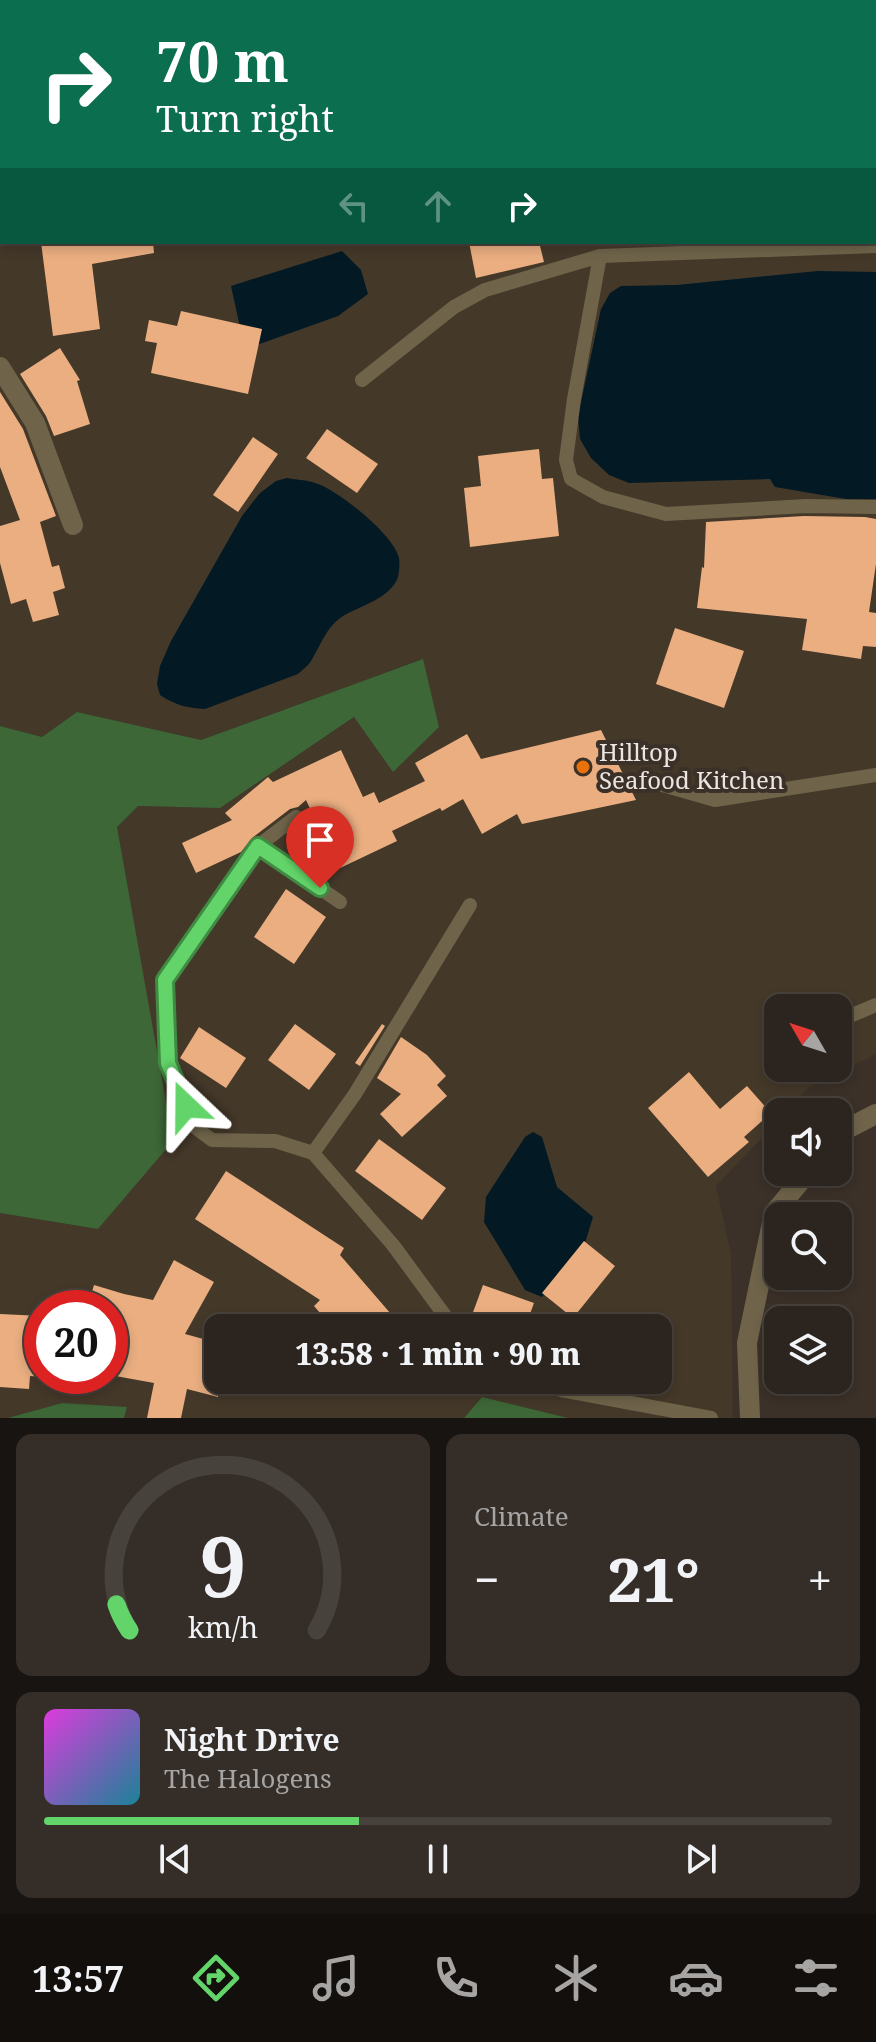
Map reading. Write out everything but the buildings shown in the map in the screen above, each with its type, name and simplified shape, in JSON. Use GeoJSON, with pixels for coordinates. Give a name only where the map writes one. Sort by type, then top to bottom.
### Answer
{"type":"FeatureCollection","features":[{"type":"Feature","properties":{"kind":"street"},"geometry":{"type":"LineString","coordinates":[[0,367],[35,423],[73,525]]}},
{"type":"Feature","properties":{"kind":"street"},"geometry":{"type":"LineString","coordinates":[[852,1126],[876,1114]]}},
{"type":"Feature","properties":{"kind":"street"},"geometry":{"type":"LineString","coordinates":[[750,1418],[747,1343],[774,1213],[796,1186]]}},
{"type":"Feature","properties":{"kind":"lane"},"geometry":{"type":"LineString","coordinates":[[362,380],[471,297],[485,290],[600,256],[876,246]]}},
{"type":"Feature","properties":{"kind":"lane"},"geometry":{"type":"LineString","coordinates":[[600,256],[566,460],[571,479],[603,497],[666,514],[806,506],[876,507]]}},
{"type":"Feature","properties":{"kind":"lane"},"geometry":{"type":"LineString","coordinates":[[652,782],[715,800],[876,775]]}},
{"type":"Feature","properties":{"kind":"lane"},"geometry":{"type":"LineString","coordinates":[[296,817],[258,846],[165,980],[168,1063],[196,1128],[212,1140],[275,1141],[313,1153],[393,1245],[444,1314]]}},
{"type":"Feature","properties":{"kind":"lane"},"geometry":{"type":"LineString","coordinates":[[258,846],[340,902]]}},
{"type":"Feature","properties":{"kind":"lane"},"geometry":{"type":"LineString","coordinates":[[313,1153],[355,1094],[470,905]]}},
{"type":"Feature","properties":{"kind":"lane"},"geometry":{"type":"LineString","coordinates":[[852,1015],[876,1005]]}},
{"type":"Feature","properties":{"kind":"lane"},"geometry":{"type":"LineString","coordinates":[[582,1394],[711,1418]]}},
{"type":"Feature","properties":{"kind":"shaded area"},"geometry":{"type":"Polygon","coordinates":[[[0,244],[876,244],[876,1054],[852,1066],[852,994],[764,994],[764,1082],[820,1082],[808,1088],[799,1098],[764,1098],[764,1136],[716,1186],[731,1254],[733,1418],[568,1418],[482,1397],[464,1418],[124,1418],[127,1408],[62,1403],[0,1418],[0,1213],[98,1229],[172,1141],[117,827],[138,806],[220,808],[355,717],[439,727],[422,659],[201,740],[77,712],[42,737],[0,726],[0,244]]]}},
{"type":"Feature","properties":{"kind":"green space"},"geometry":{"type":"Polygon","coordinates":[[[423,659],[439,727],[393,772],[354,717],[220,808],[138,806],[117,827],[173,1141],[98,1229],[0,1213],[0,726],[42,737],[77,712],[201,740],[423,659]]]}},
{"type":"Feature","properties":{"kind":"green space"},"geometry":{"type":"Polygon","coordinates":[[[482,1397],[568,1418],[464,1418],[482,1397]]]}},
{"type":"Feature","properties":{"kind":"green space"},"geometry":{"type":"Polygon","coordinates":[[[62,1403],[127,1407],[124,1418],[8,1418],[62,1403]]]}},
{"type":"Feature","properties":{"kind":"water"},"geometry":{"type":"Polygon","coordinates":[[[342,251],[361,270],[368,294],[338,316],[254,346],[241,332],[231,286],[342,251]]]}},
{"type":"Feature","properties":{"kind":"water"},"geometry":{"type":"Polygon","coordinates":[[[818,271],[876,272],[876,499],[846,499],[775,487],[770,479],[629,483],[609,475],[591,458],[580,439],[578,416],[601,309],[610,293],[621,286],[677,285],[818,271]]]}},
{"type":"Feature","properties":{"kind":"water"},"geometry":{"type":"Polygon","coordinates":[[[287,478],[328,489],[377,527],[399,558],[394,584],[382,596],[337,620],[310,663],[298,674],[205,709],[181,705],[160,695],[157,684],[160,666],[171,641],[242,516],[260,493],[276,481],[287,478]]]}},
{"type":"Feature","properties":{"kind":"water"},"geometry":{"type":"Polygon","coordinates":[[[533,1132],[542,1137],[557,1187],[593,1217],[585,1243],[542,1297],[525,1290],[484,1222],[486,1197],[525,1137],[533,1132]]]}},
{"type":"Feature","properties":{"kind":"place","name":"Hilltop Seafood Kitchen"},"geometry":{"type":"Point","coordinates":[583,767]}},
{"type":"Feature","properties":{"kind":"route"},"geometry":{"type":"LineString","coordinates":[[186,1106],[168,1063],[165,980],[258,846],[320,888]]}}]}
